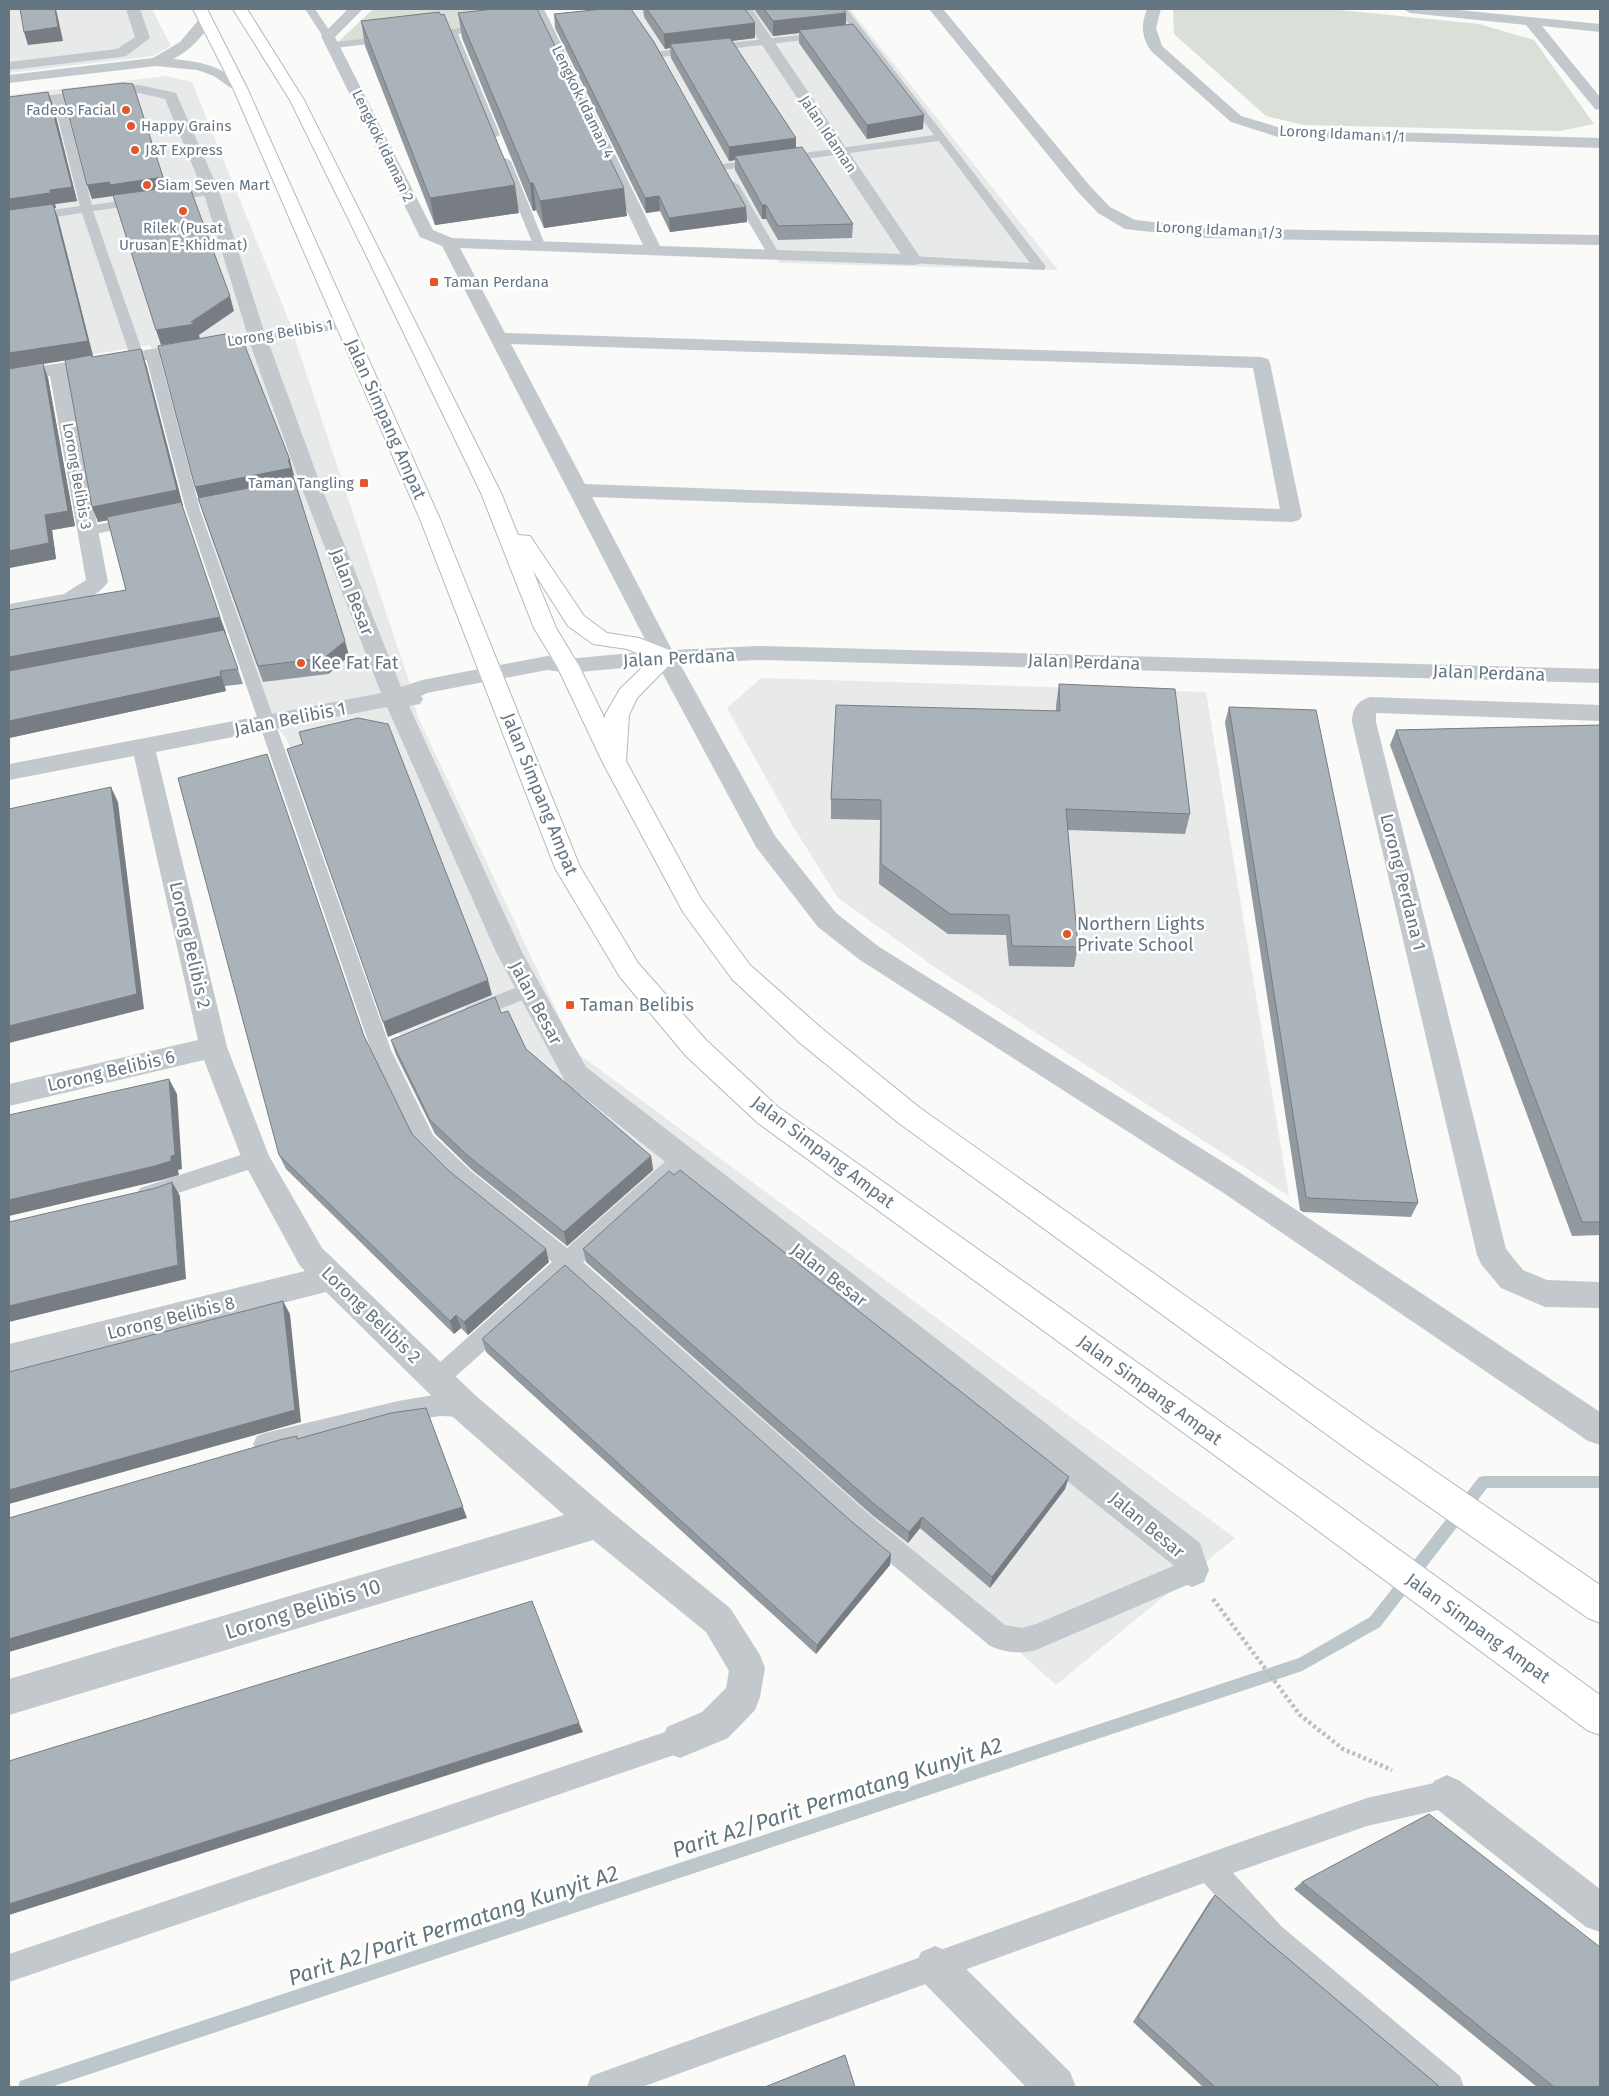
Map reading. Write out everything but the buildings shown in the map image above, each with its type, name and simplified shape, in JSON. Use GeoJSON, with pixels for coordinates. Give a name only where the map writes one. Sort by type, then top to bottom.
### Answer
{"type":"FeatureCollection","features":[{"type":"Feature","properties":{"kind":"highway"},"geometry":{"type":"LineString","coordinates":[[240,9],[297,100],[491,492],[545,628],[568,666],[615,763],[692,905],[741,972],[810,1035],[910,1116],[1363,1440],[1600,1606]]}},
{"type":"Feature","properties":{"kind":"highway","name":"Jalan Simpang Ampat"},"geometry":{"type":"LineString","coordinates":[[203,14],[240,88],[430,519],[568,868],[629,970],[696,1048],[768,1115],[1317,1510],[1600,1717]]}},
{"type":"Feature","properties":{"kind":"highway"},"geometry":{"type":"LineString","coordinates":[[491,492],[576,621],[602,638],[632,643],[666,656],[628,694],[617,715],[615,763]]}},
{"type":"Feature","properties":{"kind":"street"},"geometry":{"type":"LineString","coordinates":[[9,66],[121,53],[143,38],[133,9]]}},
{"type":"Feature","properties":{"kind":"street"},"geometry":{"type":"LineString","coordinates":[[331,41],[356,9]]}},
{"type":"Feature","properties":{"kind":"street","name":"Jalan Idaman"},"geometry":{"type":"LineString","coordinates":[[745,9],[913,260]]}},
{"type":"Feature","properties":{"kind":"street","name":"Lorong Idaman 1/3"},"geometry":{"type":"LineString","coordinates":[[936,9],[1084,189],[1104,210],[1132,225],[1206,232],[1600,240]]}},
{"type":"Feature","properties":{"kind":"street","name":"Lorong Idaman 1/1"},"geometry":{"type":"LineString","coordinates":[[1154,9],[1147,26],[1156,48],[1236,119],[1256,127],[1283,134],[1600,143]]}},
{"type":"Feature","properties":{"kind":"street"},"geometry":{"type":"LineString","coordinates":[[1410,9],[1600,28]]}},
{"type":"Feature","properties":{"kind":"street"},"geometry":{"type":"LineString","coordinates":[[156,62],[182,50],[194,38],[203,14]]}},
{"type":"Feature","properties":{"kind":"street","name":"Lengkok Idaman 4"},"geometry":{"type":"LineString","coordinates":[[543,19],[654,251]]}},
{"type":"Feature","properties":{"kind":"street"},"geometry":{"type":"LineString","coordinates":[[1532,22],[1600,106]]}},
{"type":"Feature","properties":{"kind":"street","name":"Lengkok Idaman 2"},"geometry":{"type":"LineString","coordinates":[[331,41],[426,233],[449,243]]}},
{"type":"Feature","properties":{"kind":"street"},"geometry":{"type":"LineString","coordinates":[[9,79],[156,62],[199,66],[219,73],[240,88]]}},
{"type":"Feature","properties":{"kind":"street","name":"Jalan Besar"},"geometry":{"type":"LineString","coordinates":[[58,98],[139,89],[170,96],[211,191],[306,487],[394,698],[528,990],[576,1075],[1188,1555],[1192,1570]]}},
{"type":"Feature","properties":{"kind":"street"},"geometry":{"type":"LineString","coordinates":[[9,104],[58,98]]}},
{"type":"Feature","properties":{"kind":"street"},"geometry":{"type":"LineString","coordinates":[[913,260],[449,243],[683,691],[765,841],[827,920],[869,953],[1232,1183],[1600,1430]]}},
{"type":"Feature","properties":{"kind":"street","name":"Lorong Belibis 1"},"geometry":{"type":"LineString","coordinates":[[9,377],[344,323]]}},
{"type":"Feature","properties":{"kind":"street"},"geometry":{"type":"LineString","coordinates":[[498,338],[1261,363],[1292,516],[578,490]]}},
{"type":"Feature","properties":{"kind":"street","name":"Lorong Belibis 3"},"geometry":{"type":"LineString","coordinates":[[9,610],[70,600],[97,582],[58,369]]}},
{"type":"Feature","properties":{"kind":"street","name":"Jalan Perdana"},"geometry":{"type":"LineString","coordinates":[[568,666],[666,656],[758,653],[1600,676]]}},
{"type":"Feature","properties":{"kind":"street","name":"Jalan Belibis 1"},"geometry":{"type":"LineString","coordinates":[[9,772],[143,746],[267,725],[394,698],[423,700],[494,680],[548,676],[568,666]]}},
{"type":"Feature","properties":{"kind":"street","name":"Lorong Perdana 1"},"geometry":{"type":"LineString","coordinates":[[1600,713],[1370,705],[1364,712],[1364,722],[1492,1255],[1512,1279],[1545,1293],[1600,1295]]}},
{"type":"Feature","properties":{"kind":"street","name":"Lorong Belibis 2"},"geometry":{"type":"LineString","coordinates":[[143,746],[213,1047],[256,1159],[311,1257],[464,1406],[596,1522],[718,1620],[747,1668],[742,1698],[715,1725],[680,1740]]}},
{"type":"Feature","properties":{"kind":"street","name":"Lorong Belibis 6"},"geometry":{"type":"LineString","coordinates":[[9,1095],[213,1047]]}},
{"type":"Feature","properties":{"kind":"street","name":"Lorong Belibis 8"},"geometry":{"type":"LineString","coordinates":[[9,1358],[333,1277]]}},
{"type":"Feature","properties":{"kind":"street","name":"Lorong Belibis 10"},"geometry":{"type":"LineString","coordinates":[[9,1697],[596,1522]]}},
{"type":"Feature","properties":{"kind":"street"},"geometry":{"type":"LineString","coordinates":[[1447,1794],[1600,1913]]}},
{"type":"Feature","properties":{"kind":"street"},"geometry":{"type":"LineString","coordinates":[[936,1966],[1054,2087]]}},
{"type":"Feature","properties":{"kind":"lane","name":"Lengkok Idaman 2"},"geometry":{"type":"LineString","coordinates":[[310,9],[331,41]]}},
{"type":"Feature","properties":{"kind":"lane"},"geometry":{"type":"LineString","coordinates":[[842,9],[861,31],[1040,266],[913,260]]}},
{"type":"Feature","properties":{"kind":"lane"},"geometry":{"type":"LineString","coordinates":[[331,41],[408,37],[498,27]]}},
{"type":"Feature","properties":{"kind":"lane"},"geometry":{"type":"LineString","coordinates":[[661,55],[861,31]]}},
{"type":"Feature","properties":{"kind":"lane"},"geometry":{"type":"LineString","coordinates":[[452,32],[540,247]]}},
{"type":"Feature","properties":{"kind":"lane"},"geometry":{"type":"LineString","coordinates":[[58,98],[88,210],[144,355],[198,509],[237,637],[267,725],[425,1141],[463,1176],[568,1262],[862,1524],[999,1637],[1022,1641],[1116,1604],[1192,1570]]}},
{"type":"Feature","properties":{"kind":"lane"},"geometry":{"type":"LineString","coordinates":[[774,255],[720,163],[942,137]]}},
{"type":"Feature","properties":{"kind":"lane"},"geometry":{"type":"LineString","coordinates":[[9,220],[211,191]]}},
{"type":"Feature","properties":{"kind":"lane"},"geometry":{"type":"LineString","coordinates":[[174,514],[198,509]]}},
{"type":"Feature","properties":{"kind":"lane"},"geometry":{"type":"LineString","coordinates":[[88,531],[145,519]]}},
{"type":"Feature","properties":{"kind":"lane"},"geometry":{"type":"LineString","coordinates":[[218,641],[237,637]]}},
{"type":"Feature","properties":{"kind":"lane"},"geometry":{"type":"LineString","coordinates":[[454,1020],[528,990]]}},
{"type":"Feature","properties":{"kind":"lane"},"geometry":{"type":"LineString","coordinates":[[124,1200],[163,1191],[256,1159]]}},
{"type":"Feature","properties":{"kind":"lane"},"geometry":{"type":"LineString","coordinates":[[437,1379],[682,1159]]}},
{"type":"Feature","properties":{"kind":"lane"},"geometry":{"type":"LineString","coordinates":[[246,1450],[293,1436],[398,1412],[440,1405],[464,1406]]}},
{"type":"Feature","properties":{"kind":"lane"},"geometry":{"type":"LineString","coordinates":[[9,1968],[680,1740]]}},
{"type":"Feature","properties":{"kind":"lane"},"geometry":{"type":"LineString","coordinates":[[602,2087],[1209,1867],[1367,1812],[1447,1794]]}},
{"type":"Feature","properties":{"kind":"lane"},"geometry":{"type":"LineString","coordinates":[[1209,1867],[1272,1936],[1449,2087]]}},
{"type":"Feature","properties":{"kind":"path"},"geometry":{"type":"LineString","coordinates":[[1192,1570],[1300,1715],[1343,1749],[1447,1794]]}},
{"type":"Feature","properties":{"kind":"shaded area"},"geometry":{"type":"Polygon","coordinates":[[[9,9],[152,9],[171,46],[153,56],[9,73],[9,9]]]}},
{"type":"Feature","properties":{"kind":"shaded area"},"geometry":{"type":"Polygon","coordinates":[[[373,9],[519,9],[526,26],[336,44],[373,9]]]}},
{"type":"Feature","properties":{"kind":"shaded area"},"geometry":{"type":"Polygon","coordinates":[[[624,9],[850,9],[1058,270],[779,263],[624,9]]]}},
{"type":"Feature","properties":{"kind":"shaded area"},"geometry":{"type":"Polygon","coordinates":[[[1330,9],[1479,24],[1534,40],[1594,124],[1560,131],[1304,125],[1266,116],[1174,34],[1173,10],[1330,9]]]}},
{"type":"Feature","properties":{"kind":"shaded area"},"geometry":{"type":"Polygon","coordinates":[[[166,76],[192,82],[289,321],[408,678],[417,715],[576,1052],[1235,1538],[1056,1685],[435,1127],[287,740],[265,711],[150,345],[9,368],[9,95],[166,76]]]}},
{"type":"Feature","properties":{"kind":"shaded area","name":"Northern Lights Private School"},"geometry":{"type":"Polygon","coordinates":[[[761,678],[1206,692],[1289,1196],[939,970],[838,898],[794,828],[727,708],[761,678]]]}},
{"type":"Feature","properties":{"kind":"waterway","name":"Parit A2/Parit Permatang Kunyit A2"},"geometry":{"type":"LineString","coordinates":[[26,2087],[1302,1664],[1375,1622],[1484,1482],[1600,1482]]}},
{"type":"Feature","properties":{"kind":"place","name":"Fadeos Facial"},"geometry":{"type":"Point","coordinates":[126,110]}},
{"type":"Feature","properties":{"kind":"place","name":"Happy Grains"},"geometry":{"type":"Point","coordinates":[131,126]}},
{"type":"Feature","properties":{"kind":"place","name":"J&T Express"},"geometry":{"type":"Point","coordinates":[135,150]}},
{"type":"Feature","properties":{"kind":"place","name":"Siam Seven Mart"},"geometry":{"type":"Point","coordinates":[147,185]}},
{"type":"Feature","properties":{"kind":"place","name":"Rilek (Pusat Urusan E-Khidmat)"},"geometry":{"type":"Point","coordinates":[183,211]}},
{"type":"Feature","properties":{"kind":"place","name":"Taman Perdana"},"geometry":{"type":"Point","coordinates":[434,282]}},
{"type":"Feature","properties":{"kind":"place","name":"Taman Tangling"},"geometry":{"type":"Point","coordinates":[364,483]}},
{"type":"Feature","properties":{"kind":"place","name":"Kee Fat Fat"},"geometry":{"type":"Point","coordinates":[301,663]}},
{"type":"Feature","properties":{"kind":"place","name":"Northern Lights Private School"},"geometry":{"type":"Point","coordinates":[1067,934]}},
{"type":"Feature","properties":{"kind":"place","name":"Taman Belibis"},"geometry":{"type":"Point","coordinates":[570,1005]}}]}
